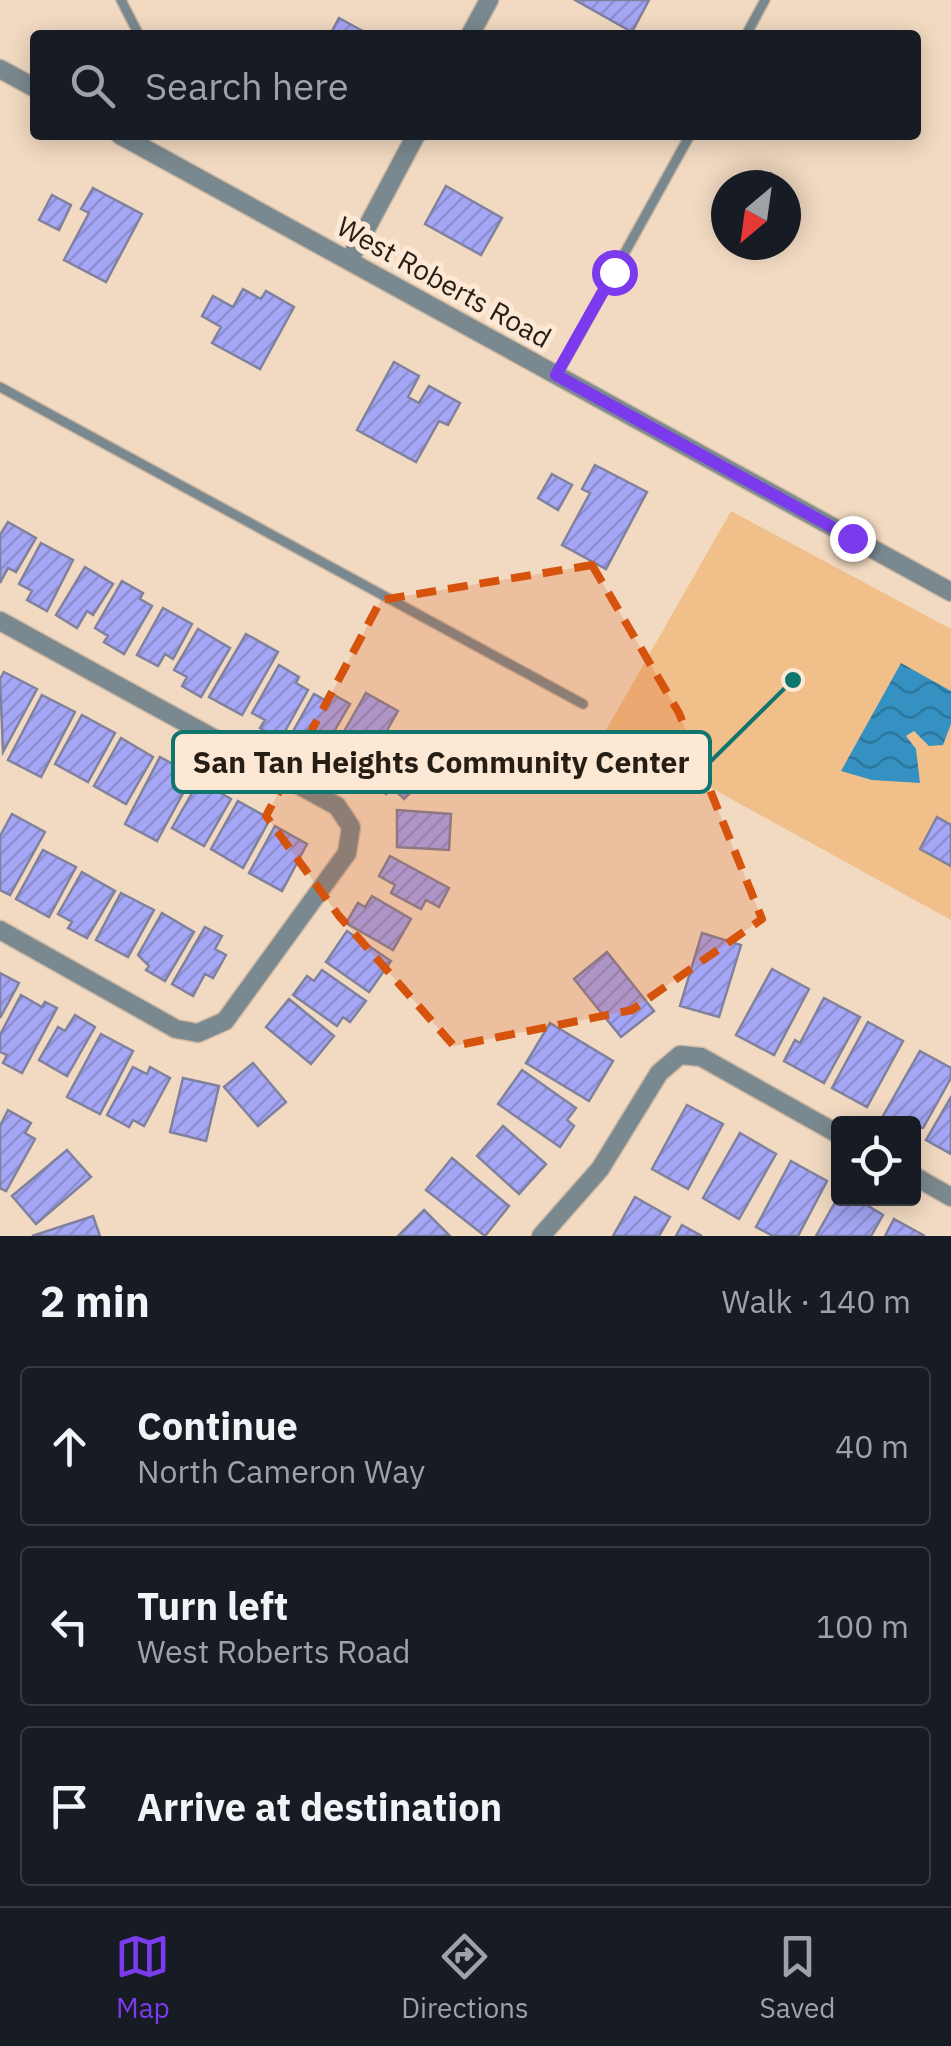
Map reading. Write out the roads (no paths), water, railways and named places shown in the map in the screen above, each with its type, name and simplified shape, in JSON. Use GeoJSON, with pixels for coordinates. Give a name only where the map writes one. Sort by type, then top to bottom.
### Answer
{"type":"FeatureCollection","features":[{"type":"Feature","properties":{"kind":"street"},"geometry":{"type":"LineString","coordinates":[[473,30],[489,0]]}},
{"type":"Feature","properties":{"kind":"street"},"geometry":{"type":"LineString","coordinates":[[0,68],[30,85]]}},
{"type":"Feature","properties":{"kind":"street","name":"West Roberts Road"},"geometry":{"type":"LineString","coordinates":[[129,140],[951,592]]}},
{"type":"Feature","properties":{"kind":"street"},"geometry":{"type":"LineString","coordinates":[[349,261],[413,140]]}},
{"type":"Feature","properties":{"kind":"street"},"geometry":{"type":"LineString","coordinates":[[0,621],[337,806],[352,827],[348,853],[225,1021],[198,1032],[176,1029],[0,930]]}},
{"type":"Feature","properties":{"kind":"street"},"geometry":{"type":"LineString","coordinates":[[541,1236],[600,1169],[659,1072],[680,1055],[701,1057],[831,1130]]}},
{"type":"Feature","properties":{"kind":"street"},"geometry":{"type":"LineString","coordinates":[[921,1180],[951,1198]]}},
{"type":"Feature","properties":{"kind":"lane"},"geometry":{"type":"LineString","coordinates":[[121,0],[137,30]]}},
{"type":"Feature","properties":{"kind":"lane"},"geometry":{"type":"LineString","coordinates":[[749,30],[766,0]]}},
{"type":"Feature","properties":{"kind":"lane"},"geometry":{"type":"LineString","coordinates":[[556,375],[687,140]]}},
{"type":"Feature","properties":{"kind":"lane"},"geometry":{"type":"LineString","coordinates":[[0,387],[583,704]]}},
{"type":"Feature","properties":{"kind":"water"},"geometry":{"type":"Polygon","coordinates":[[[901,663],[951,691],[951,724],[943,745],[929,746],[914,731],[906,736],[916,749],[920,783],[872,780],[841,771],[901,663]]]}},
{"type":"Feature","properties":{"kind":"place","name":"San Tan Heights Community Center"},"geometry":{"type":"Point","coordinates":[793,680]}}]}
